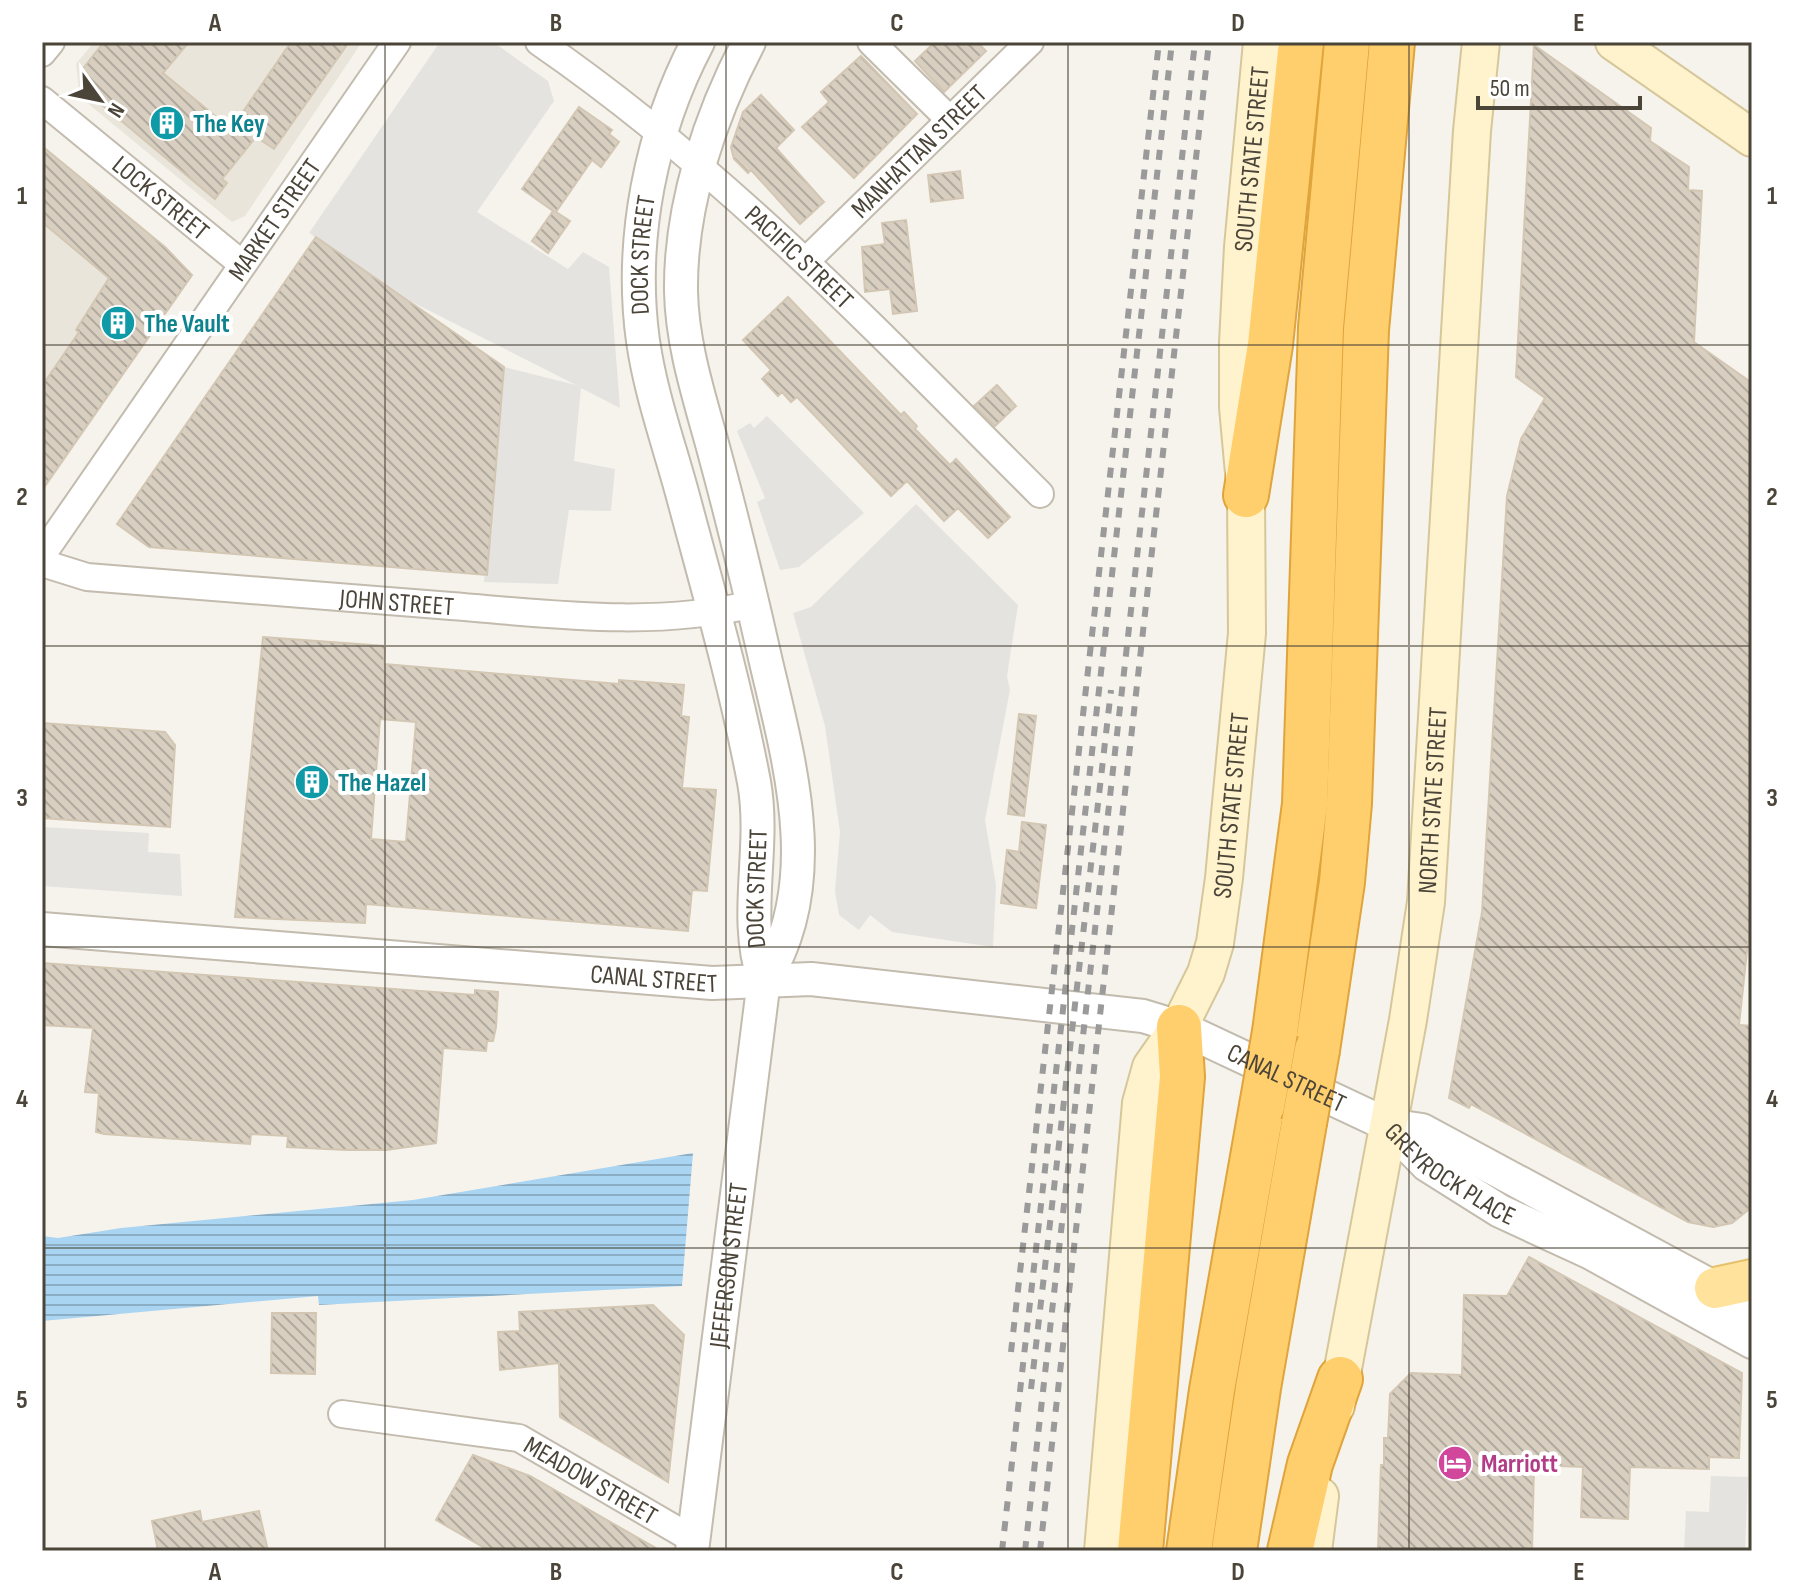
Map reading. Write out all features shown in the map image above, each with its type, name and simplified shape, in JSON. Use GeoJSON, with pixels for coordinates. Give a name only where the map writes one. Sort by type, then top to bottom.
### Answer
{"type":"FeatureCollection","features":[{"type":"Feature","properties":{"kind":"highway"},"geometry":{"type":"LineString","coordinates":[[1246,495],[1270,345],[1301,42]]}},
{"type":"Feature","properties":{"kind":"highway"},"geometry":{"type":"LineString","coordinates":[[1189,1551],[1212,1390],[1275,1032],[1305,804],[1321,327],[1347,42]]}},
{"type":"Feature","properties":{"kind":"highway"},"geometry":{"type":"LineString","coordinates":[[1234,1551],[1342,882],[1349,803],[1366,330],[1392,42]]}},
{"type":"Feature","properties":{"kind":"highway"},"geometry":{"type":"LineString","coordinates":[[1140,1551],[1182,1077],[1179,1027]]}},
{"type":"Feature","properties":{"kind":"highway"},"geometry":{"type":"LineString","coordinates":[[1290,1551],[1310,1464],[1340,1379]]}},
{"type":"Feature","properties":{"kind":"main road","name":"SOUTH STATE STREET"},"geometry":{"type":"LineString","coordinates":[[1103,1551],[1141,1103],[1151,1067],[1179,1027],[1211,958],[1221,903],[1247,633],[1246,495],[1238,407],[1238,343],[1243,247],[1262,42]]}},
{"type":"Feature","properties":{"kind":"main road","name":"NORTH STATE STREET"},"geometry":{"type":"LineString","coordinates":[[1313,1551],[1340,1379],[1414,982],[1429,863],[1472,131],[1481,42]]}},
{"type":"Feature","properties":{"kind":"main road"},"geometry":{"type":"LineString","coordinates":[[1614,42],[1752,138]]}},
{"type":"Feature","properties":{"kind":"street"},"geometry":{"type":"LineString","coordinates":[[42,53],[51,42]]}},
{"type":"Feature","properties":{"kind":"street","name":"MARKET STREET"},"geometry":{"type":"LineString","coordinates":[[42,555],[397,42]]}},
{"type":"Feature","properties":{"kind":"street","name":"PACIFIC STREET"},"geometry":{"type":"LineString","coordinates":[[539,42],[659,133],[807,260],[1040,494]]}},
{"type":"Feature","properties":{"kind":"street","name":"DOCK STREET"},"geometry":{"type":"LineString","coordinates":[[698,42],[659,133],[640,265],[643,339],[663,435],[715,614],[750,762],[759,817],[753,941],[764,980]]}},
{"type":"Feature","properties":{"kind":"street","name":"DOCK STREET"},"geometry":{"type":"LineString","coordinates":[[749,42],[717,110],[699,169],[685,242],[681,289],[690,363],[753,604],[791,768],[797,819],[788,931],[781,953],[764,980]]}},
{"type":"Feature","properties":{"kind":"street"},"geometry":{"type":"LineString","coordinates":[[871,42],[950,120]]}},
{"type":"Feature","properties":{"kind":"street","name":"MANHATTAN STREET"},"geometry":{"type":"LineString","coordinates":[[807,260],[1030,42]]}},
{"type":"Feature","properties":{"kind":"street","name":"LOCK STREET"},"geometry":{"type":"LineString","coordinates":[[42,100],[242,264]]}},
{"type":"Feature","properties":{"kind":"street","name":"JOHN STREET"},"geometry":{"type":"LineString","coordinates":[[42,563],[87,577],[528,612],[645,618],[715,614],[753,604]]}},
{"type":"Feature","properties":{"kind":"street","name":"CANAL STREET"},"geometry":{"type":"LineString","coordinates":[[42,929],[697,982],[811,979],[1143,1016],[1179,1027],[1388,1125]]}},
{"type":"Feature","properties":{"kind":"street","name":"JEFFERSON STREET"},"geometry":{"type":"LineString","coordinates":[[693,1546],[764,980]]}},
{"type":"Feature","properties":{"kind":"street","name":"GREYROCK PLACE"},"geometry":{"type":"LineString","coordinates":[[1388,1125],[1422,1130],[1734,1284],[1752,1308]]}},
{"type":"Feature","properties":{"kind":"street","name":"GREYROCK PLACE"},"geometry":{"type":"LineString","coordinates":[[1388,1125],[1427,1165],[1500,1211],[1591,1253],[1752,1342]]}},
{"type":"Feature","properties":{"kind":"street","name":"MEADOW STREET"},"geometry":{"type":"LineString","coordinates":[[342,1414],[519,1438],[693,1546]]}},
{"type":"Feature","properties":{"kind":"shaded area"},"geometry":{"type":"Polygon","coordinates":[[[94,42],[362,42],[245,216],[232,222],[80,97],[76,64],[94,42]]]}},
{"type":"Feature","properties":{"kind":"shaded area"},"geometry":{"type":"Polygon","coordinates":[[[440,42],[493,42],[548,81],[554,101],[477,212],[568,269],[583,252],[609,267],[620,408],[581,388],[574,461],[615,469],[611,511],[569,510],[558,584],[484,582],[504,367],[576,385],[414,303],[309,233],[440,42]]]}},
{"type":"Feature","properties":{"kind":"shaded area","name":"The Vault"},"geometry":{"type":"Polygon","coordinates":[[[42,151],[51,153],[82,178],[165,247],[192,275],[42,493],[42,151]]]}},
{"type":"Feature","properties":{"kind":"shaded area"},"geometry":{"type":"Polygon","coordinates":[[[767,416],[864,513],[799,567],[780,570],[757,502],[765,498],[737,431],[750,423],[754,428],[767,416]]]}},
{"type":"Feature","properties":{"kind":"shaded area"},"geometry":{"type":"Polygon","coordinates":[[[916,504],[1018,605],[1007,676],[1010,690],[985,820],[996,885],[993,947],[892,932],[870,915],[859,930],[839,915],[835,891],[840,832],[825,726],[793,613],[811,607],[916,504]]]}},
{"type":"Feature","properties":{"kind":"shaded area"},"geometry":{"type":"Polygon","coordinates":[[[42,827],[149,833],[148,852],[180,854],[182,896],[42,886],[42,827]]]}},
{"type":"Feature","properties":{"kind":"shaded area"},"geometry":{"type":"Polygon","coordinates":[[[1711,1476],[1748,1477],[1745,1551],[1684,1551],[1686,1511],[1709,1512],[1711,1476]]]}},
{"type":"Feature","properties":{"kind":"water"},"geometry":{"type":"Polygon","coordinates":[[[693,1153],[682,1286],[319,1305],[318,1296],[42,1321],[42,1236],[58,1238],[121,1228],[413,1200],[693,1153]]]}},
{"type":"Feature","properties":{"kind":"building","name":"The Key"},"geometry":{"type":"Polygon","coordinates":[[[104,42],[189,42],[163,73],[231,129],[291,42],[349,42],[274,149],[256,137],[222,179],[227,183],[215,199],[83,89],[81,71],[104,42]]]}},
{"type":"Feature","properties":{"kind":"building"},"geometry":{"type":"Polygon","coordinates":[[[935,42],[977,42],[986,51],[944,92],[915,61],[935,42]]]}},
{"type":"Feature","properties":{"kind":"building"},"geometry":{"type":"Polygon","coordinates":[[[1534,45],[1651,128],[1650,141],[1689,167],[1688,190],[1702,191],[1694,342],[1752,383],[1752,942],[1748,942],[1739,1025],[1752,1026],[1752,1203],[1732,1223],[1713,1227],[1688,1222],[1471,1104],[1469,1108],[1449,1098],[1482,912],[1507,496],[1521,439],[1545,398],[1516,377],[1534,45]]]}},
{"type":"Feature","properties":{"kind":"building"},"geometry":{"type":"Polygon","coordinates":[[[861,56],[917,114],[854,178],[802,127],[829,102],[821,92],[861,56]]]}},
{"type":"Feature","properties":{"kind":"building"},"geometry":{"type":"Polygon","coordinates":[[[761,95],[794,130],[776,148],[824,202],[800,224],[751,170],[748,173],[734,159],[731,147],[743,112],[761,95]]]}},
{"type":"Feature","properties":{"kind":"building"},"geometry":{"type":"Polygon","coordinates":[[[579,107],[612,130],[609,134],[619,142],[601,167],[592,160],[556,212],[570,221],[548,253],[532,241],[553,211],[522,189],[579,107]]]}},
{"type":"Feature","properties":{"kind":"building","name":"The Vault"},"geometry":{"type":"Polygon","coordinates":[[[42,146],[165,247],[192,275],[42,490],[42,386],[79,332],[76,330],[109,278],[42,222],[42,146]]]}},
{"type":"Feature","properties":{"kind":"building"},"geometry":{"type":"Polygon","coordinates":[[[960,171],[963,198],[931,202],[928,175],[960,171]]]}},
{"type":"Feature","properties":{"kind":"building"},"geometry":{"type":"Polygon","coordinates":[[[906,220],[917,311],[893,314],[890,289],[865,292],[862,247],[885,244],[882,223],[906,220]]]}},
{"type":"Feature","properties":{"kind":"building"},"geometry":{"type":"Polygon","coordinates":[[[316,237],[504,367],[487,575],[149,547],[117,524],[316,237]]]}},
{"type":"Feature","properties":{"kind":"building"},"geometry":{"type":"Polygon","coordinates":[[[788,297],[901,415],[904,412],[917,426],[915,429],[950,465],[956,459],[1010,517],[988,538],[958,508],[944,521],[907,481],[891,496],[797,397],[791,402],[782,392],[778,396],[762,379],[771,370],[743,340],[788,297]]]}},
{"type":"Feature","properties":{"kind":"building"},"geometry":{"type":"Polygon","coordinates":[[[997,385],[1016,406],[995,426],[974,406],[997,385]]]}},
{"type":"Feature","properties":{"kind":"building"},"geometry":{"type":"Polygon","coordinates":[[[263,637],[385,646],[384,664],[619,684],[619,680],[684,685],[681,716],[689,717],[682,788],[716,790],[707,891],[692,890],[688,931],[366,904],[365,923],[235,917],[263,637]],[[380,719],[371,839],[406,842],[416,722],[380,719]]]}},
{"type":"Feature","properties":{"kind":"building"},"geometry":{"type":"Polygon","coordinates":[[[1019,714],[1036,716],[1024,816],[1008,814],[1019,714]]]}},
{"type":"Feature","properties":{"kind":"building"},"geometry":{"type":"Polygon","coordinates":[[[42,723],[165,732],[175,745],[170,827],[42,818],[42,723]]]}},
{"type":"Feature","properties":{"kind":"building"},"geometry":{"type":"Polygon","coordinates":[[[1022,822],[1046,825],[1036,908],[1001,903],[1007,850],[1019,852],[1022,822]]]}},
{"type":"Feature","properties":{"kind":"building"},"geometry":{"type":"Polygon","coordinates":[[[42,963],[475,995],[475,990],[498,992],[496,1027],[493,1041],[487,1041],[486,1051],[443,1048],[436,1143],[386,1150],[346,1150],[287,1147],[288,1136],[251,1134],[250,1144],[104,1134],[96,1132],[99,1093],[85,1092],[93,1028],[42,1025],[42,963]]]}},
{"type":"Feature","properties":{"kind":"building"},"geometry":{"type":"Polygon","coordinates":[[[1529,1257],[1742,1373],[1739,1458],[1709,1457],[1709,1469],[1630,1467],[1628,1519],[1581,1517],[1583,1467],[1534,1465],[1532,1551],[1378,1551],[1381,1465],[1384,1465],[1384,1438],[1388,1438],[1390,1394],[1411,1373],[1462,1375],[1464,1295],[1507,1296],[1529,1257]]]}},
{"type":"Feature","properties":{"kind":"building"},"geometry":{"type":"Polygon","coordinates":[[[653,1305],[684,1335],[668,1482],[560,1417],[559,1363],[500,1370],[498,1332],[520,1331],[519,1312],[653,1305]]]}},
{"type":"Feature","properties":{"kind":"building"},"geometry":{"type":"Polygon","coordinates":[[[272,1313],[316,1313],[315,1374],[271,1373],[272,1313]]]}},
{"type":"Feature","properties":{"kind":"building"},"geometry":{"type":"Polygon","coordinates":[[[473,1455],[530,1476],[661,1551],[490,1551],[436,1520],[473,1455]]]}},
{"type":"Feature","properties":{"kind":"building"},"geometry":{"type":"Polygon","coordinates":[[[200,1511],[202,1522],[259,1511],[268,1551],[158,1551],[152,1521],[200,1511]]]}},
{"type":"Feature","properties":{"kind":"railway"},"geometry":{"type":"LineString","coordinates":[[1011,1352],[1159,42]]}},
{"type":"Feature","properties":{"kind":"railway"},"geometry":{"type":"LineString","coordinates":[[1002,1551],[1172,42]]}},
{"type":"Feature","properties":{"kind":"railway"},"geometry":{"type":"LineString","coordinates":[[1025,1551],[1195,42]]}},
{"type":"Feature","properties":{"kind":"railway"},"geometry":{"type":"LineString","coordinates":[[1040,1551],[1209,42]]}},
{"type":"Feature","properties":{"kind":"railway"},"geometry":{"type":"LineString","coordinates":[[1031,1389],[1111,690]]}},
{"type":"Feature","properties":{"kind":"place","name":"The Key"},"geometry":{"type":"Point","coordinates":[167,123]}},
{"type":"Feature","properties":{"kind":"place","name":"The Vault"},"geometry":{"type":"Point","coordinates":[118,323]}},
{"type":"Feature","properties":{"kind":"place","name":"The Hazel"},"geometry":{"type":"Point","coordinates":[312,782]}},
{"type":"Feature","properties":{"kind":"place","name":"Marriott"},"geometry":{"type":"Point","coordinates":[1455,1463]}}]}
